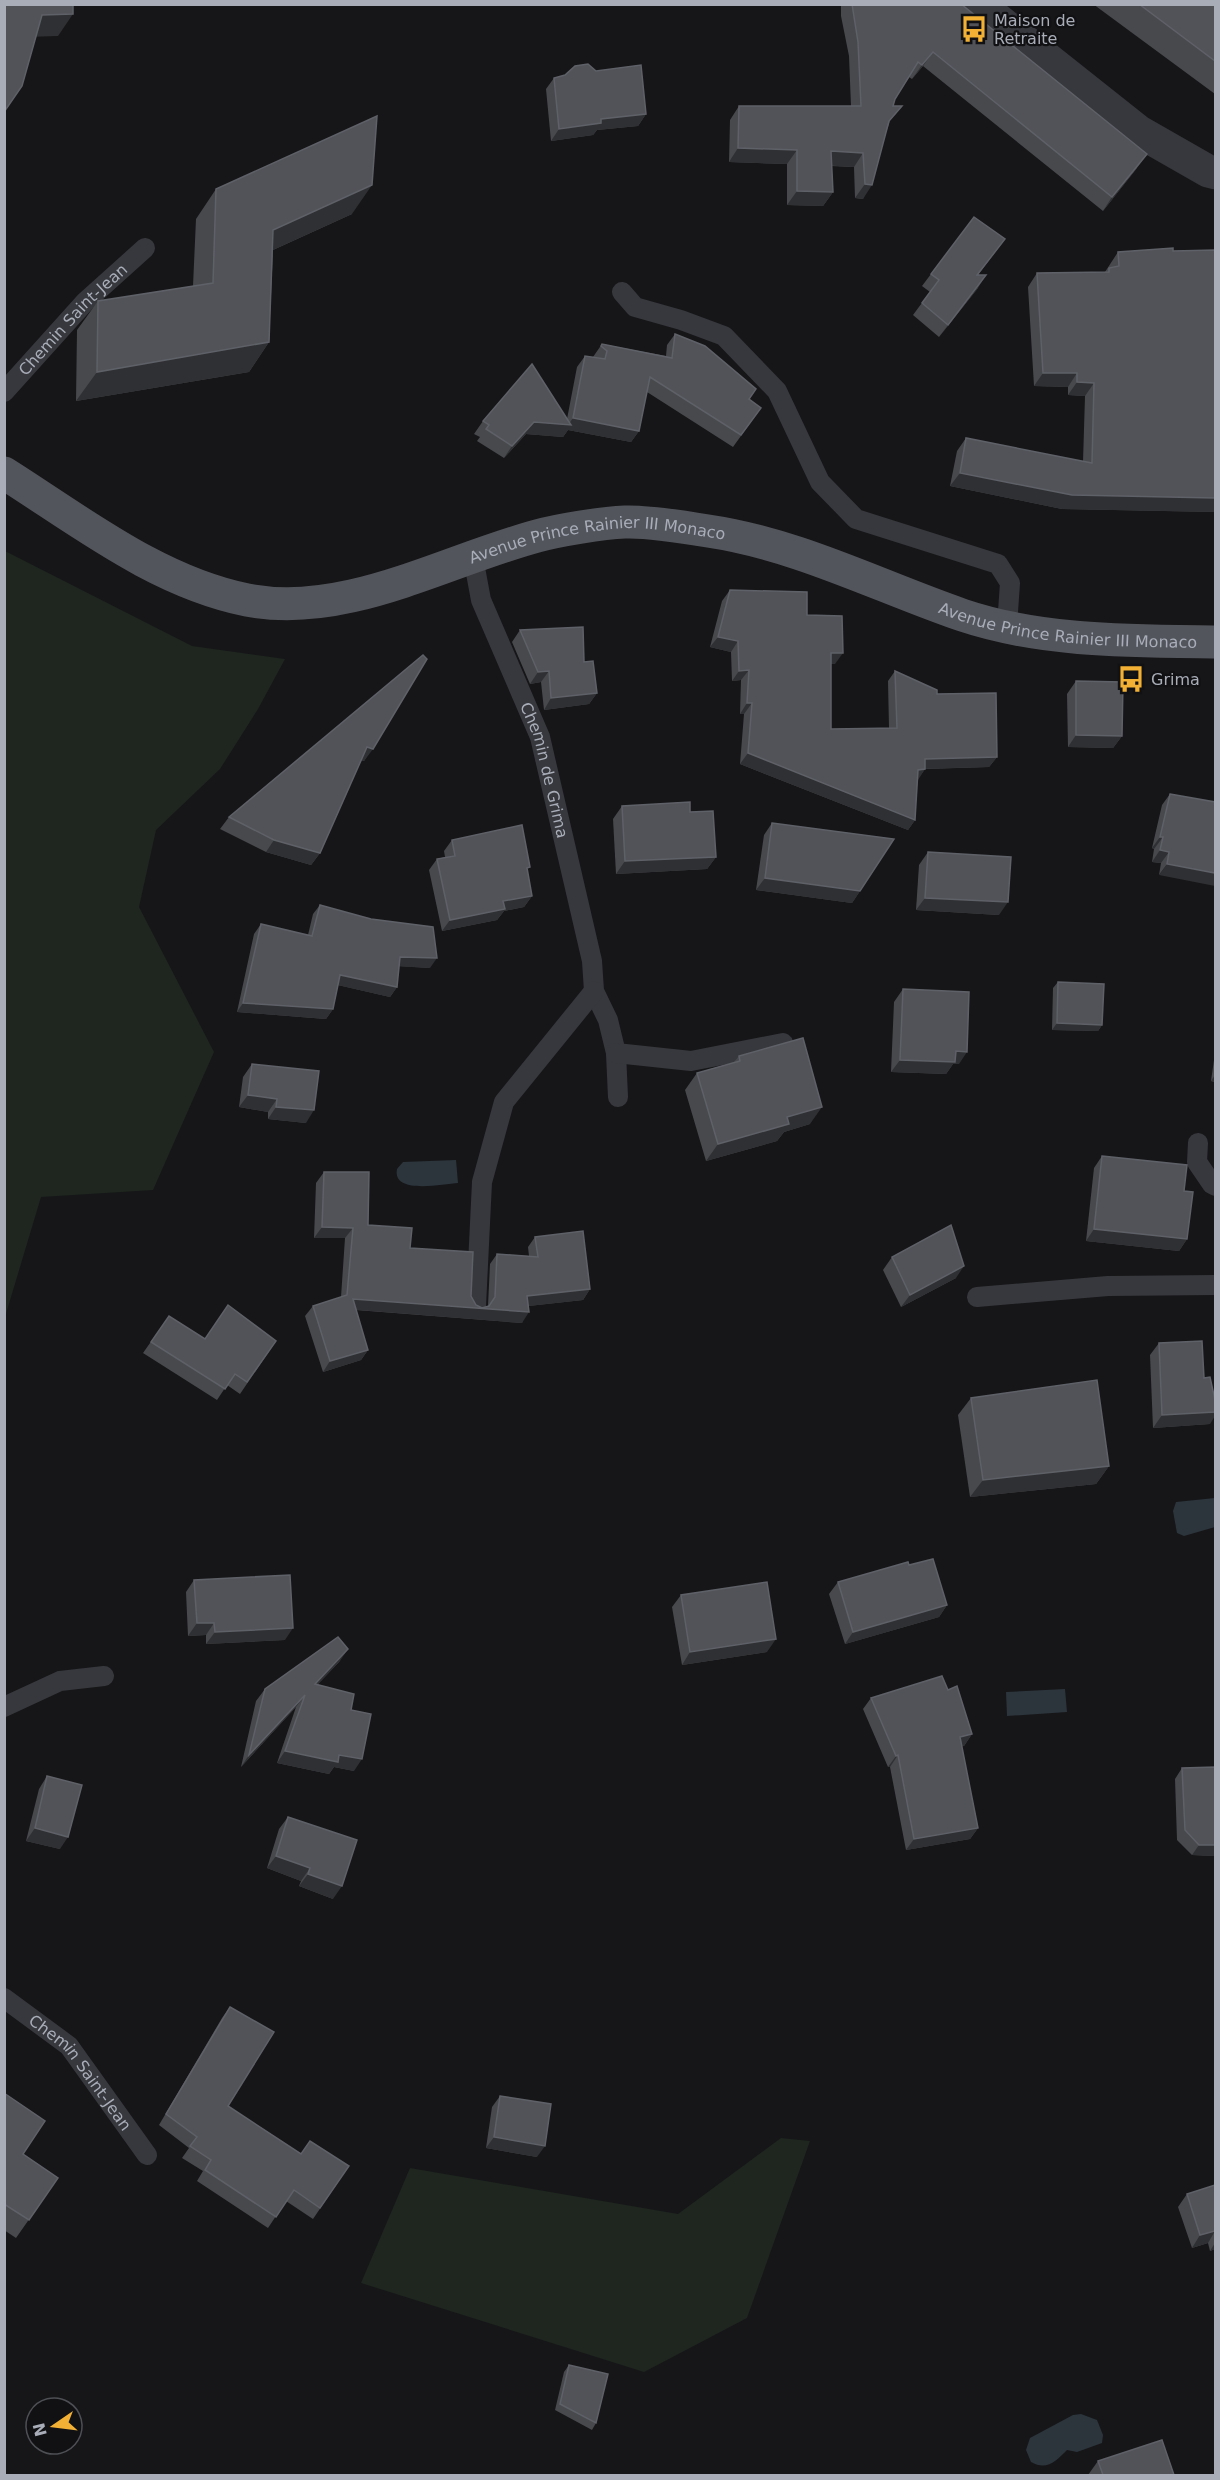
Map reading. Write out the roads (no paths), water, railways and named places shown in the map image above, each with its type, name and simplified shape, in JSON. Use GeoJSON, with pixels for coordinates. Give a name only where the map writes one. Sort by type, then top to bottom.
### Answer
{"type":"FeatureCollection","features":[{"type":"Feature","properties":{"kind":"main road","name":"Avenue Prince Rainier III Monaco"},"geometry":{"type":"LineString","coordinates":[[4,473],[120,546],[189,584],[248,600],[311,604],[386,587],[539,535],[626,522],[710,531],[806,555],[965,616],[1007,626],[1102,640],[1215,642]]}},
{"type":"Feature","properties":{"kind":"street"},"geometry":{"type":"LineString","coordinates":[[978,4],[1138,131],[1215,173]]}},
{"type":"Feature","properties":{"kind":"lane","name":"Chemin Saint-Jean"},"geometry":{"type":"LineString","coordinates":[[4,392],[85,302],[145,248]]}},
{"type":"Feature","properties":{"kind":"lane"},"geometry":{"type":"LineString","coordinates":[[622,292],[635,307],[723,336],[777,391],[820,482],[856,519],[998,564],[1010,583],[1007,626]]}},
{"type":"Feature","properties":{"kind":"lane","name":"Chemin de Grima"},"geometry":{"type":"LineString","coordinates":[[473,557],[481,600],[540,737],[592,961],[594,991],[608,1020],[616,1053],[618,1097]]}},
{"type":"Feature","properties":{"kind":"lane"},"geometry":{"type":"LineString","coordinates":[[476,1306],[482,1182],[504,1102],[594,991]]}},
{"type":"Feature","properties":{"kind":"lane"},"geometry":{"type":"LineString","coordinates":[[616,1053],[691,1061],[783,1043]]}},
{"type":"Feature","properties":{"kind":"lane"},"geometry":{"type":"LineString","coordinates":[[1198,1143],[1197,1162],[1215,1186]]}},
{"type":"Feature","properties":{"kind":"lane"},"geometry":{"type":"LineString","coordinates":[[977,1297],[1108,1287],[1215,1285]]}},
{"type":"Feature","properties":{"kind":"lane"},"geometry":{"type":"LineString","coordinates":[[4,1707],[60,1681],[104,1676]]}},
{"type":"Feature","properties":{"kind":"lane","name":"Chemin Saint-Jean"},"geometry":{"type":"LineString","coordinates":[[4,1998],[69,2046],[147,2155]]}},
{"type":"Feature","properties":{"kind":"place","name":"Maison de Retraite"},"geometry":{"type":"Point","coordinates":[974,29]}},
{"type":"Feature","properties":{"kind":"place","name":"Grima"},"geometry":{"type":"Point","coordinates":[1131,679]}}]}
